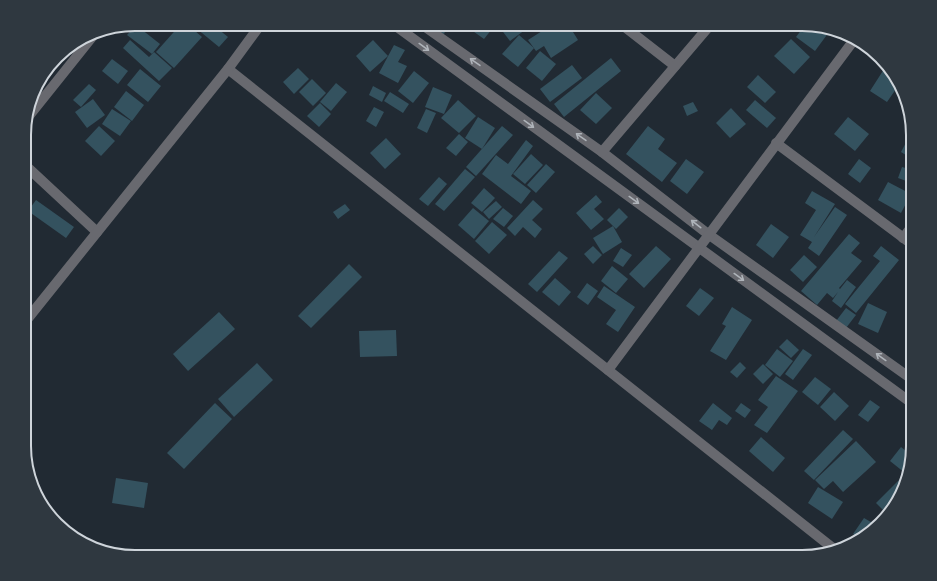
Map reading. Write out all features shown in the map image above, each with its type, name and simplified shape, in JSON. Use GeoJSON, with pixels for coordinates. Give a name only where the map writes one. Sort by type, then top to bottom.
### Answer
{"type":"FeatureCollection","features":[{"type":"Feature","properties":{"kind":"street"},"geometry":{"type":"LineString","coordinates":[[31,314],[228,69],[256,31]]}},
{"type":"Feature","properties":{"kind":"street"},"geometry":{"type":"LineString","coordinates":[[403,31],[906,399]]}},
{"type":"Feature","properties":{"kind":"street"},"geometry":{"type":"LineString","coordinates":[[431,31],[602,152],[708,234],[906,375]]}},
{"type":"Feature","properties":{"kind":"street"},"geometry":{"type":"LineString","coordinates":[[630,31],[675,66]]}},
{"type":"Feature","properties":{"kind":"street"},"geometry":{"type":"LineString","coordinates":[[602,152],[705,31]]}},
{"type":"Feature","properties":{"kind":"street"},"geometry":{"type":"LineString","coordinates":[[35,109],[89,42]]}},
{"type":"Feature","properties":{"kind":"street"},"geometry":{"type":"LineString","coordinates":[[608,370],[698,247],[851,44]]}},
{"type":"Feature","properties":{"kind":"street"},"geometry":{"type":"LineString","coordinates":[[228,69],[830,546]]}},
{"type":"Feature","properties":{"kind":"street"},"geometry":{"type":"LineString","coordinates":[[776,143],[906,240]]}},
{"type":"Feature","properties":{"kind":"street"},"geometry":{"type":"LineString","coordinates":[[31,171],[97,232]]}},
{"type":"Feature","properties":{"kind":"street"},"geometry":{"type":"LineString","coordinates":[[903,238],[906,234]]}},
{"type":"Feature","properties":{"kind":"building"},"geometry":{"type":"Polygon","coordinates":[[[131,31],[144,31],[160,44],[152,54],[127,35],[131,31]]]}},
{"type":"Feature","properties":{"kind":"building"},"geometry":{"type":"Polygon","coordinates":[[[175,31],[195,31],[202,37],[174,68],[156,52],[175,31]]]}},
{"type":"Feature","properties":{"kind":"building"},"geometry":{"type":"Polygon","coordinates":[[[200,31],[221,31],[228,37],[219,47],[200,31]]]}},
{"type":"Feature","properties":{"kind":"building"},"geometry":{"type":"Polygon","coordinates":[[[436,31],[445,31],[444,34],[436,31]]]}},
{"type":"Feature","properties":{"kind":"building"},"geometry":{"type":"Polygon","coordinates":[[[473,31],[490,31],[484,39],[473,31]]]}},
{"type":"Feature","properties":{"kind":"building"},"geometry":{"type":"Polygon","coordinates":[[[502,31],[524,31],[510,41],[502,31]]]}},
{"type":"Feature","properties":{"kind":"building"},"geometry":{"type":"Polygon","coordinates":[[[542,31],[572,31],[578,40],[551,58],[544,46],[536,51],[528,40],[542,31]]]}},
{"type":"Feature","properties":{"kind":"building"},"geometry":{"type":"Polygon","coordinates":[[[800,31],[827,34],[815,51],[796,37],[800,31]]]}},
{"type":"Feature","properties":{"kind":"building"},"geometry":{"type":"Polygon","coordinates":[[[519,35],[534,48],[518,67],[502,54],[519,35]]]}},
{"type":"Feature","properties":{"kind":"building"},"geometry":{"type":"Polygon","coordinates":[[[791,39],[810,57],[794,74],[774,56],[791,39]]]}},
{"type":"Feature","properties":{"kind":"building"},"geometry":{"type":"Polygon","coordinates":[[[130,40],[149,57],[154,52],[172,68],[159,81],[123,48],[130,40]]]}},
{"type":"Feature","properties":{"kind":"building"},"geometry":{"type":"Polygon","coordinates":[[[373,40],[388,56],[370,72],[356,56],[373,40]]]}},
{"type":"Feature","properties":{"kind":"building"},"geometry":{"type":"Polygon","coordinates":[[[394,45],[405,50],[398,62],[407,66],[398,83],[379,73],[394,45]]]}},
{"type":"Feature","properties":{"kind":"building"},"geometry":{"type":"Polygon","coordinates":[[[540,51],[556,64],[542,81],[526,68],[540,51]]]}},
{"type":"Feature","properties":{"kind":"building"},"geometry":{"type":"Polygon","coordinates":[[[611,58],[621,71],[564,117],[554,104],[611,58]]]}},
{"type":"Feature","properties":{"kind":"building"},"geometry":{"type":"Polygon","coordinates":[[[112,59],[128,71],[118,84],[102,71],[112,59]]]}},
{"type":"Feature","properties":{"kind":"building"},"geometry":{"type":"Polygon","coordinates":[[[572,65],[582,78],[550,102],[540,89],[572,65]]]}},
{"type":"Feature","properties":{"kind":"building"},"geometry":{"type":"Polygon","coordinates":[[[298,68],[309,79],[294,94],[283,82],[298,68]]]}},
{"type":"Feature","properties":{"kind":"building"},"geometry":{"type":"Polygon","coordinates":[[[140,69],[161,86],[148,102],[127,85],[140,69]]]}},
{"type":"Feature","properties":{"kind":"building"},"geometry":{"type":"Polygon","coordinates":[[[883,70],[895,90],[887,102],[870,91],[883,70]]]}},
{"type":"Feature","properties":{"kind":"building"},"geometry":{"type":"Polygon","coordinates":[[[414,71],[429,83],[413,103],[398,91],[414,71]]]}},
{"type":"Feature","properties":{"kind":"building"},"geometry":{"type":"Polygon","coordinates":[[[758,75],[776,92],[765,103],[747,87],[758,75]]]}},
{"type":"Feature","properties":{"kind":"building"},"geometry":{"type":"Polygon","coordinates":[[[312,79],[326,93],[313,106],[299,92],[312,79]]]}},
{"type":"Feature","properties":{"kind":"building"},"geometry":{"type":"Polygon","coordinates":[[[336,83],[347,92],[331,111],[320,102],[336,83]]]}},
{"type":"Feature","properties":{"kind":"building"},"geometry":{"type":"Polygon","coordinates":[[[89,84],[96,90],[81,107],[73,100],[89,84]]]}},
{"type":"Feature","properties":{"kind":"building"},"geometry":{"type":"Polygon","coordinates":[[[373,86],[386,93],[382,102],[369,95],[373,86]]]}},
{"type":"Feature","properties":{"kind":"building"},"geometry":{"type":"Polygon","coordinates":[[[433,87],[452,95],[444,114],[425,107],[433,87]]]}},
{"type":"Feature","properties":{"kind":"building"},"geometry":{"type":"Polygon","coordinates":[[[126,91],[144,105],[132,121],[114,107],[126,91]]]}},
{"type":"Feature","properties":{"kind":"building"},"geometry":{"type":"Polygon","coordinates":[[[390,92],[409,104],[403,113],[384,101],[390,92]]]}},
{"type":"Feature","properties":{"kind":"building"},"geometry":{"type":"Polygon","coordinates":[[[596,93],[612,108],[596,124],[580,110],[596,93]]]}},
{"type":"Feature","properties":{"kind":"building"},"geometry":{"type":"Polygon","coordinates":[[[93,99],[105,115],[87,128],[75,112],[93,99]]]}},
{"type":"Feature","properties":{"kind":"building"},"geometry":{"type":"Polygon","coordinates":[[[458,100],[476,116],[459,133],[441,118],[458,100]]]}},
{"type":"Feature","properties":{"kind":"building"},"geometry":{"type":"Polygon","coordinates":[[[755,100],[776,118],[767,128],[746,110],[755,100]]]}},
{"type":"Feature","properties":{"kind":"building"},"geometry":{"type":"Polygon","coordinates":[[[693,102],[698,111],[687,116],[683,106],[693,102]]]}},
{"type":"Feature","properties":{"kind":"building"},"geometry":{"type":"Polygon","coordinates":[[[320,103],[331,114],[319,127],[307,116],[320,103]]]}},
{"type":"Feature","properties":{"kind":"building"},"geometry":{"type":"Polygon","coordinates":[[[374,107],[384,112],[376,127],[366,121],[374,107]]]}},
{"type":"Feature","properties":{"kind":"building"},"geometry":{"type":"Polygon","coordinates":[[[731,108],[746,124],[730,138],[716,123],[731,108]]]}},
{"type":"Feature","properties":{"kind":"building"},"geometry":{"type":"Polygon","coordinates":[[[112,109],[131,121],[120,136],[102,124],[112,109]]]}},
{"type":"Feature","properties":{"kind":"building"},"geometry":{"type":"Polygon","coordinates":[[[426,109],[436,113],[427,133],[417,128],[426,109]]]}},
{"type":"Feature","properties":{"kind":"building"},"geometry":{"type":"Polygon","coordinates":[[[478,117],[495,128],[482,149],[465,138],[478,117]]]}},
{"type":"Feature","properties":{"kind":"building"},"geometry":{"type":"Polygon","coordinates":[[[848,117],[869,134],[855,151],[834,134],[848,117]]]}},
{"type":"Feature","properties":{"kind":"building"},"geometry":{"type":"Polygon","coordinates":[[[99,126],[115,141],[101,156],[85,141],[99,126]]]}},
{"type":"Feature","properties":{"kind":"building"},"geometry":{"type":"Polygon","coordinates":[[[502,126],[513,135],[476,176],[466,167],[502,126]]]}},
{"type":"Feature","properties":{"kind":"building"},"geometry":{"type":"Polygon","coordinates":[[[648,126],[665,139],[658,149],[677,163],[662,182],[626,154],[648,126]]]}},
{"type":"Feature","properties":{"kind":"building"},"geometry":{"type":"Polygon","coordinates":[[[459,134],[468,142],[456,156],[446,148],[459,134]]]}},
{"type":"Feature","properties":{"kind":"building"},"geometry":{"type":"Polygon","coordinates":[[[386,138],[401,154],[385,169],[370,153],[386,138]]]}},
{"type":"Feature","properties":{"kind":"building"},"geometry":{"type":"Polygon","coordinates":[[[526,140],[533,146],[511,176],[531,191],[521,204],[482,174],[496,155],[508,164],[526,140]]]}},
{"type":"Feature","properties":{"kind":"building"},"geometry":{"type":"Polygon","coordinates":[[[906,142],[906,155],[901,152],[906,142]]]}},
{"type":"Feature","properties":{"kind":"building"},"geometry":{"type":"Polygon","coordinates":[[[531,154],[543,165],[525,184],[513,174],[531,154]]]}},
{"type":"Feature","properties":{"kind":"building"},"geometry":{"type":"Polygon","coordinates":[[[686,159],[704,172],[687,194],[670,181],[686,159]]]}},
{"type":"Feature","properties":{"kind":"building"},"geometry":{"type":"Polygon","coordinates":[[[859,159],[871,168],[860,183],[848,174],[859,159]]]}},
{"type":"Feature","properties":{"kind":"building"},"geometry":{"type":"Polygon","coordinates":[[[546,164],[555,172],[536,193],[527,185],[546,164]]]}},
{"type":"Feature","properties":{"kind":"building"},"geometry":{"type":"Polygon","coordinates":[[[902,167],[906,168],[906,181],[898,178],[902,167]]]}},
{"type":"Feature","properties":{"kind":"building"},"geometry":{"type":"Polygon","coordinates":[[[465,169],[475,177],[444,211],[435,204],[465,169]]]}},
{"type":"Feature","properties":{"kind":"building"},"geometry":{"type":"Polygon","coordinates":[[[439,177],[447,184],[428,206],[419,199],[439,177]]]}},
{"type":"Feature","properties":{"kind":"building"},"geometry":{"type":"Polygon","coordinates":[[[888,182],[906,191],[906,204],[901,213],[878,200],[888,182]]]}},
{"type":"Feature","properties":{"kind":"building"},"geometry":{"type":"Polygon","coordinates":[[[484,188],[495,198],[482,212],[471,203],[484,188]]]}},
{"type":"Feature","properties":{"kind":"building"},"geometry":{"type":"Polygon","coordinates":[[[812,191],[835,204],[814,237],[835,207],[847,215],[819,256],[808,248],[812,242],[800,235],[816,210],[805,203],[812,191]]]}},
{"type":"Feature","properties":{"kind":"building"},"geometry":{"type":"Polygon","coordinates":[[[596,195],[602,202],[594,209],[604,219],[591,230],[576,213],[596,195]]]}},
{"type":"Feature","properties":{"kind":"building"},"geometry":{"type":"Polygon","coordinates":[[[36,200],[74,227],[66,238],[31,213],[31,207],[36,200]]]}},
{"type":"Feature","properties":{"kind":"building"},"geometry":{"type":"Polygon","coordinates":[[[533,200],[543,209],[532,220],[542,229],[535,238],[523,227],[515,236],[507,228],[533,200]]]}},
{"type":"Feature","properties":{"kind":"building"},"geometry":{"type":"Polygon","coordinates":[[[496,201],[502,207],[489,219],[483,212],[496,201]]]}},
{"type":"Feature","properties":{"kind":"building"},"geometry":{"type":"Polygon","coordinates":[[[345,204],[350,210],[338,219],[333,212],[345,204]]]}},
{"type":"Feature","properties":{"kind":"building"},"geometry":{"type":"Polygon","coordinates":[[[473,208],[489,221],[474,239],[458,225],[473,208]]]}},
{"type":"Feature","properties":{"kind":"building"},"geometry":{"type":"Polygon","coordinates":[[[503,208],[513,216],[504,227],[493,219],[503,208]]]}},
{"type":"Feature","properties":{"kind":"building"},"geometry":{"type":"Polygon","coordinates":[[[619,208],[628,217],[616,229],[607,220],[619,208]]]}},
{"type":"Feature","properties":{"kind":"building"},"geometry":{"type":"Polygon","coordinates":[[[492,222],[507,235],[489,254],[475,241],[492,222]]]}},
{"type":"Feature","properties":{"kind":"building"},"geometry":{"type":"Polygon","coordinates":[[[771,224],[789,237],[773,258],[756,245],[771,224]]]}},
{"type":"Feature","properties":{"kind":"building"},"geometry":{"type":"Polygon","coordinates":[[[613,226],[622,242],[603,254],[593,238],[613,226]]]}},
{"type":"Feature","properties":{"kind":"building"},"geometry":{"type":"Polygon","coordinates":[[[849,234],[860,243],[851,253],[862,261],[839,288],[840,289],[847,280],[856,287],[841,308],[832,301],[838,292],[833,298],[827,293],[817,305],[801,291],[849,234]]]}},
{"type":"Feature","properties":{"kind":"building"},"geometry":{"type":"Polygon","coordinates":[[[593,246],[602,255],[593,264],[584,254],[593,246]]]}},
{"type":"Feature","properties":{"kind":"building"},"geometry":{"type":"Polygon","coordinates":[[[656,246],[671,259],[644,288],[629,274],[656,246]]]}},
{"type":"Feature","properties":{"kind":"building"},"geometry":{"type":"Polygon","coordinates":[[[881,246],[899,260],[856,313],[845,304],[880,261],[873,256],[881,246]]]}},
{"type":"Feature","properties":{"kind":"building"},"geometry":{"type":"Polygon","coordinates":[[[621,248],[632,255],[623,267],[613,261],[621,248]]]}},
{"type":"Feature","properties":{"kind":"building"},"geometry":{"type":"Polygon","coordinates":[[[559,251],[568,258],[537,292],[528,284],[559,251]]]}},
{"type":"Feature","properties":{"kind":"building"},"geometry":{"type":"Polygon","coordinates":[[[804,255],[817,267],[803,282],[790,270],[804,255]]]}},
{"type":"Feature","properties":{"kind":"building"},"geometry":{"type":"Polygon","coordinates":[[[349,264],[362,277],[311,328],[298,316],[349,264]]]}},
{"type":"Feature","properties":{"kind":"building"},"geometry":{"type":"Polygon","coordinates":[[[612,266],[628,279],[616,293],[601,281],[612,266]]]}},
{"type":"Feature","properties":{"kind":"building"},"geometry":{"type":"Polygon","coordinates":[[[555,278],[571,292],[559,306],[542,292],[555,278]]]}},
{"type":"Feature","properties":{"kind":"building"},"geometry":{"type":"Polygon","coordinates":[[[587,283],[598,291],[588,305],[577,297],[587,283]]]}},
{"type":"Feature","properties":{"kind":"building"},"geometry":{"type":"Polygon","coordinates":[[[604,286],[635,307],[618,332],[606,324],[616,310],[597,297],[604,286]]]}},
{"type":"Feature","properties":{"kind":"building"},"geometry":{"type":"Polygon","coordinates":[[[700,288],[714,298],[699,316],[686,306],[700,288]]]}},
{"type":"Feature","properties":{"kind":"building"},"geometry":{"type":"Polygon","coordinates":[[[868,303],[887,312],[878,333],[858,324],[868,303]]]}},
{"type":"Feature","properties":{"kind":"building"},"geometry":{"type":"Polygon","coordinates":[[[732,307],[752,320],[726,360],[710,351],[726,326],[722,324],[732,307]]]}},
{"type":"Feature","properties":{"kind":"building"},"geometry":{"type":"Polygon","coordinates":[[[846,308],[856,315],[846,328],[836,321],[846,308]]]}},
{"type":"Feature","properties":{"kind":"building"},"geometry":{"type":"Polygon","coordinates":[[[219,312],[235,329],[188,371],[173,354],[219,312]]]}},
{"type":"Feature","properties":{"kind":"building"},"geometry":{"type":"Polygon","coordinates":[[[396,330],[397,356],[360,357],[359,331],[396,330]]]}},
{"type":"Feature","properties":{"kind":"building"},"geometry":{"type":"Polygon","coordinates":[[[787,339],[799,350],[791,358],[779,347],[787,339]]]}},
{"type":"Feature","properties":{"kind":"building"},"geometry":{"type":"Polygon","coordinates":[[[777,349],[793,361],[780,377],[765,365],[777,349]]]}},
{"type":"Feature","properties":{"kind":"building"},"geometry":{"type":"Polygon","coordinates":[[[803,349],[812,355],[793,380],[785,374],[803,349]]]}},
{"type":"Feature","properties":{"kind":"building"},"geometry":{"type":"Polygon","coordinates":[[[740,362],[746,368],[737,378],[730,372],[740,362]]]}},
{"type":"Feature","properties":{"kind":"building"},"geometry":{"type":"Polygon","coordinates":[[[257,363],[273,380],[234,417],[218,399],[257,363]]]}},
{"type":"Feature","properties":{"kind":"building"},"geometry":{"type":"Polygon","coordinates":[[[763,364],[773,374],[763,384],[753,374],[763,364]]]}},
{"type":"Feature","properties":{"kind":"building"},"geometry":{"type":"Polygon","coordinates":[[[776,376],[798,391],[767,433],[754,425],[768,407],[758,400],[776,376]]]}},
{"type":"Feature","properties":{"kind":"building"},"geometry":{"type":"Polygon","coordinates":[[[815,377],[831,389],[818,405],[802,392],[815,377]]]}},
{"type":"Feature","properties":{"kind":"building"},"geometry":{"type":"Polygon","coordinates":[[[834,392],[849,406],[835,421],[820,407],[834,392]]]}},
{"type":"Feature","properties":{"kind":"building"},"geometry":{"type":"Polygon","coordinates":[[[870,400],[880,407],[868,422],[858,415],[870,400]]]}},
{"type":"Feature","properties":{"kind":"building"},"geometry":{"type":"Polygon","coordinates":[[[215,403],[232,419],[184,469],[167,453],[215,403]]]}},
{"type":"Feature","properties":{"kind":"building"},"geometry":{"type":"Polygon","coordinates":[[[713,403],[732,418],[727,425],[719,420],[712,430],[699,421],[713,403]]]}},
{"type":"Feature","properties":{"kind":"building"},"geometry":{"type":"Polygon","coordinates":[[[741,403],[751,410],[745,418],[735,411],[741,403]]]}},
{"type":"Feature","properties":{"kind":"building"},"geometry":{"type":"Polygon","coordinates":[[[843,430],[853,439],[814,480],[804,471],[843,430]]]}},
{"type":"Feature","properties":{"kind":"building"},"geometry":{"type":"Polygon","coordinates":[[[761,437],[785,458],[773,472],[749,451],[761,437]]]}},
{"type":"Feature","properties":{"kind":"building"},"geometry":{"type":"Polygon","coordinates":[[[856,441],[876,462],[843,492],[833,481],[824,489],[815,480],[856,441]]]}},
{"type":"Feature","properties":{"kind":"building"},"geometry":{"type":"Polygon","coordinates":[[[901,447],[906,451],[903,471],[890,461],[901,447]]]}},
{"type":"Feature","properties":{"kind":"building"},"geometry":{"type":"Polygon","coordinates":[[[116,478],[148,483],[144,508],[112,503],[116,478]]]}},
{"type":"Feature","properties":{"kind":"building"},"geometry":{"type":"Polygon","coordinates":[[[900,479],[889,504],[884,511],[876,503],[900,479]]]}},
{"type":"Feature","properties":{"kind":"building"},"geometry":{"type":"Polygon","coordinates":[[[818,487],[843,502],[832,519],[808,503],[818,487]]]}},
{"type":"Feature","properties":{"kind":"building"},"geometry":{"type":"Polygon","coordinates":[[[864,518],[872,523],[855,535],[853,534],[864,518]]]}}]}
